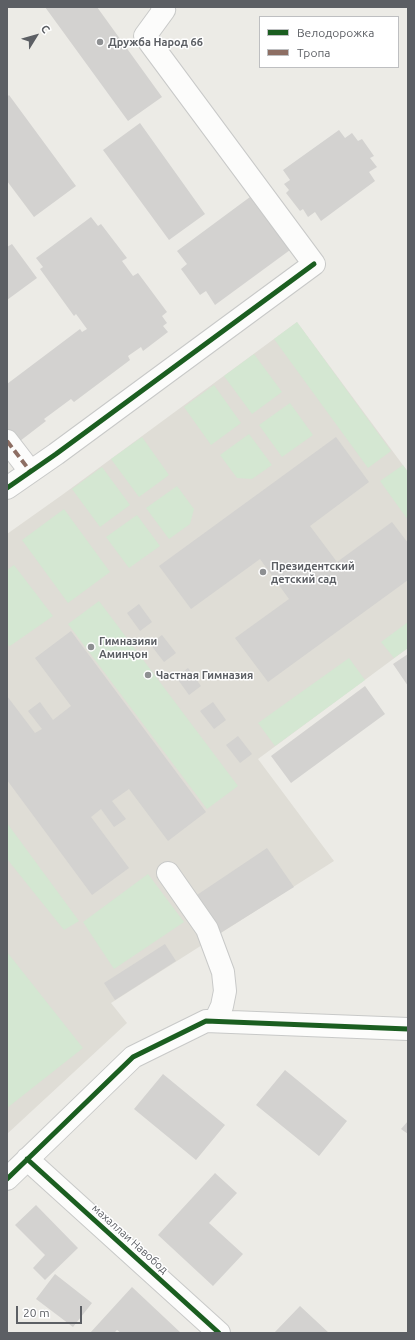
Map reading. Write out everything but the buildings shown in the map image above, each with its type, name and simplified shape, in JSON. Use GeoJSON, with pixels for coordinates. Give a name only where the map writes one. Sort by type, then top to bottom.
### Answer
{"type":"FeatureCollection","features":[{"type":"Feature","properties":{"kind":"street"},"geometry":{"type":"LineString","coordinates":[[7,488],[56,454],[314,264],[145,36],[164,10],[162,7]]}},
{"type":"Feature","properties":{"kind":"street"},"geometry":{"type":"LineString","coordinates":[[7,441],[30,471]]}},
{"type":"Feature","properties":{"kind":"street"},"geometry":{"type":"LineString","coordinates":[[168,873],[207,929],[223,972],[225,992],[222,1006],[215,1021]]}},
{"type":"Feature","properties":{"kind":"street"},"geometry":{"type":"LineString","coordinates":[[7,1179],[133,1057],[206,1021],[408,1029]]}},
{"type":"Feature","properties":{"kind":"street","name":"махаллаи Навобод"},"geometry":{"type":"LineString","coordinates":[[27,1159],[219,1333]]}},
{"type":"Feature","properties":{"kind":"shaded area"},"geometry":{"type":"Polygon","coordinates":[[[297,322],[408,472],[408,648],[258,759],[334,861],[111,1003],[127,1023],[7,1134],[7,534],[297,322]]]}},
{"type":"Feature","properties":{"kind":"green space"},"geometry":{"type":"Polygon","coordinates":[[[297,322],[391,451],[368,468],[274,339],[297,322]]]}},
{"type":"Feature","properties":{"kind":"green space"},"geometry":{"type":"Polygon","coordinates":[[[254,354],[282,392],[252,414],[224,376],[254,354]]]}},
{"type":"Feature","properties":{"kind":"green space"},"geometry":{"type":"Polygon","coordinates":[[[214,385],[241,423],[211,445],[184,407],[214,385]]]}},
{"type":"Feature","properties":{"kind":"green space"},"geometry":{"type":"Polygon","coordinates":[[[290,403],[313,435],[282,457],[259,425],[290,403]]]}},
{"type":"Feature","properties":{"kind":"green space"},"geometry":{"type":"Polygon","coordinates":[[[249,434],[272,465],[252,479],[237,478],[220,455],[249,434]]]}},
{"type":"Feature","properties":{"kind":"green space"},"geometry":{"type":"Polygon","coordinates":[[[142,437],[169,475],[139,497],[111,459],[142,437]]]}},
{"type":"Feature","properties":{"kind":"green space"},"geometry":{"type":"Polygon","coordinates":[[[403,465],[408,472],[408,520],[380,481],[403,465]]]}},
{"type":"Feature","properties":{"kind":"green space"},"geometry":{"type":"Polygon","coordinates":[[[102,467],[130,505],[100,527],[72,489],[102,467]]]}},
{"type":"Feature","properties":{"kind":"green space"},"geometry":{"type":"Polygon","coordinates":[[[177,486],[194,509],[190,524],[169,539],[146,508],[177,486]]]}},
{"type":"Feature","properties":{"kind":"green space"},"geometry":{"type":"Polygon","coordinates":[[[64,509],[110,572],[68,603],[22,540],[64,509]]]}},
{"type":"Feature","properties":{"kind":"green space"},"geometry":{"type":"Polygon","coordinates":[[[137,515],[160,546],[129,568],[106,537],[137,515]]]}},
{"type":"Feature","properties":{"kind":"green space"},"geometry":{"type":"Polygon","coordinates":[[[14,565],[53,616],[10,646],[7,645],[7,570],[14,565]]]}},
{"type":"Feature","properties":{"kind":"green space"},"geometry":{"type":"Polygon","coordinates":[[[99,601],[238,786],[207,809],[68,624],[99,601]]]}},
{"type":"Feature","properties":{"kind":"green space"},"geometry":{"type":"Polygon","coordinates":[[[408,622],[408,648],[394,658],[381,642],[408,622]]]}},
{"type":"Feature","properties":{"kind":"green space"},"geometry":{"type":"Polygon","coordinates":[[[349,658],[365,680],[275,746],[258,723],[349,658]]]}},
{"type":"Feature","properties":{"kind":"green space"},"geometry":{"type":"Polygon","coordinates":[[[7,823],[79,921],[64,930],[7,859],[7,823]]]}},
{"type":"Feature","properties":{"kind":"green space"},"geometry":{"type":"Polygon","coordinates":[[[148,874],[184,922],[114,969],[83,922],[148,874]]]}},
{"type":"Feature","properties":{"kind":"green space"},"geometry":{"type":"Polygon","coordinates":[[[7,952],[83,1048],[7,1108],[7,952]]]}},
{"type":"Feature","properties":{"kind":"marked path"},"geometry":{"type":"LineString","coordinates":[[7,441],[30,471]]}},
{"type":"Feature","properties":{"kind":"cycle path"},"geometry":{"type":"LineString","coordinates":[[7,488],[56,454],[314,264]]}},
{"type":"Feature","properties":{"kind":"cycle path"},"geometry":{"type":"LineString","coordinates":[[7,1179],[133,1057],[206,1021],[408,1029]]}},
{"type":"Feature","properties":{"kind":"cycle path"},"geometry":{"type":"LineString","coordinates":[[27,1159],[219,1333]]}},
{"type":"Feature","properties":{"kind":"place","name":"Дружба Народ 66"},"geometry":{"type":"Point","coordinates":[100,42]}},
{"type":"Feature","properties":{"kind":"place","name":"Президентский детский сад"},"geometry":{"type":"Point","coordinates":[263,572]}},
{"type":"Feature","properties":{"kind":"place","name":"Гимназияи Аминҷон"},"geometry":{"type":"Point","coordinates":[91,647]}},
{"type":"Feature","properties":{"kind":"place","name":"Частная Гимназия"},"geometry":{"type":"Point","coordinates":[148,675]}}]}
